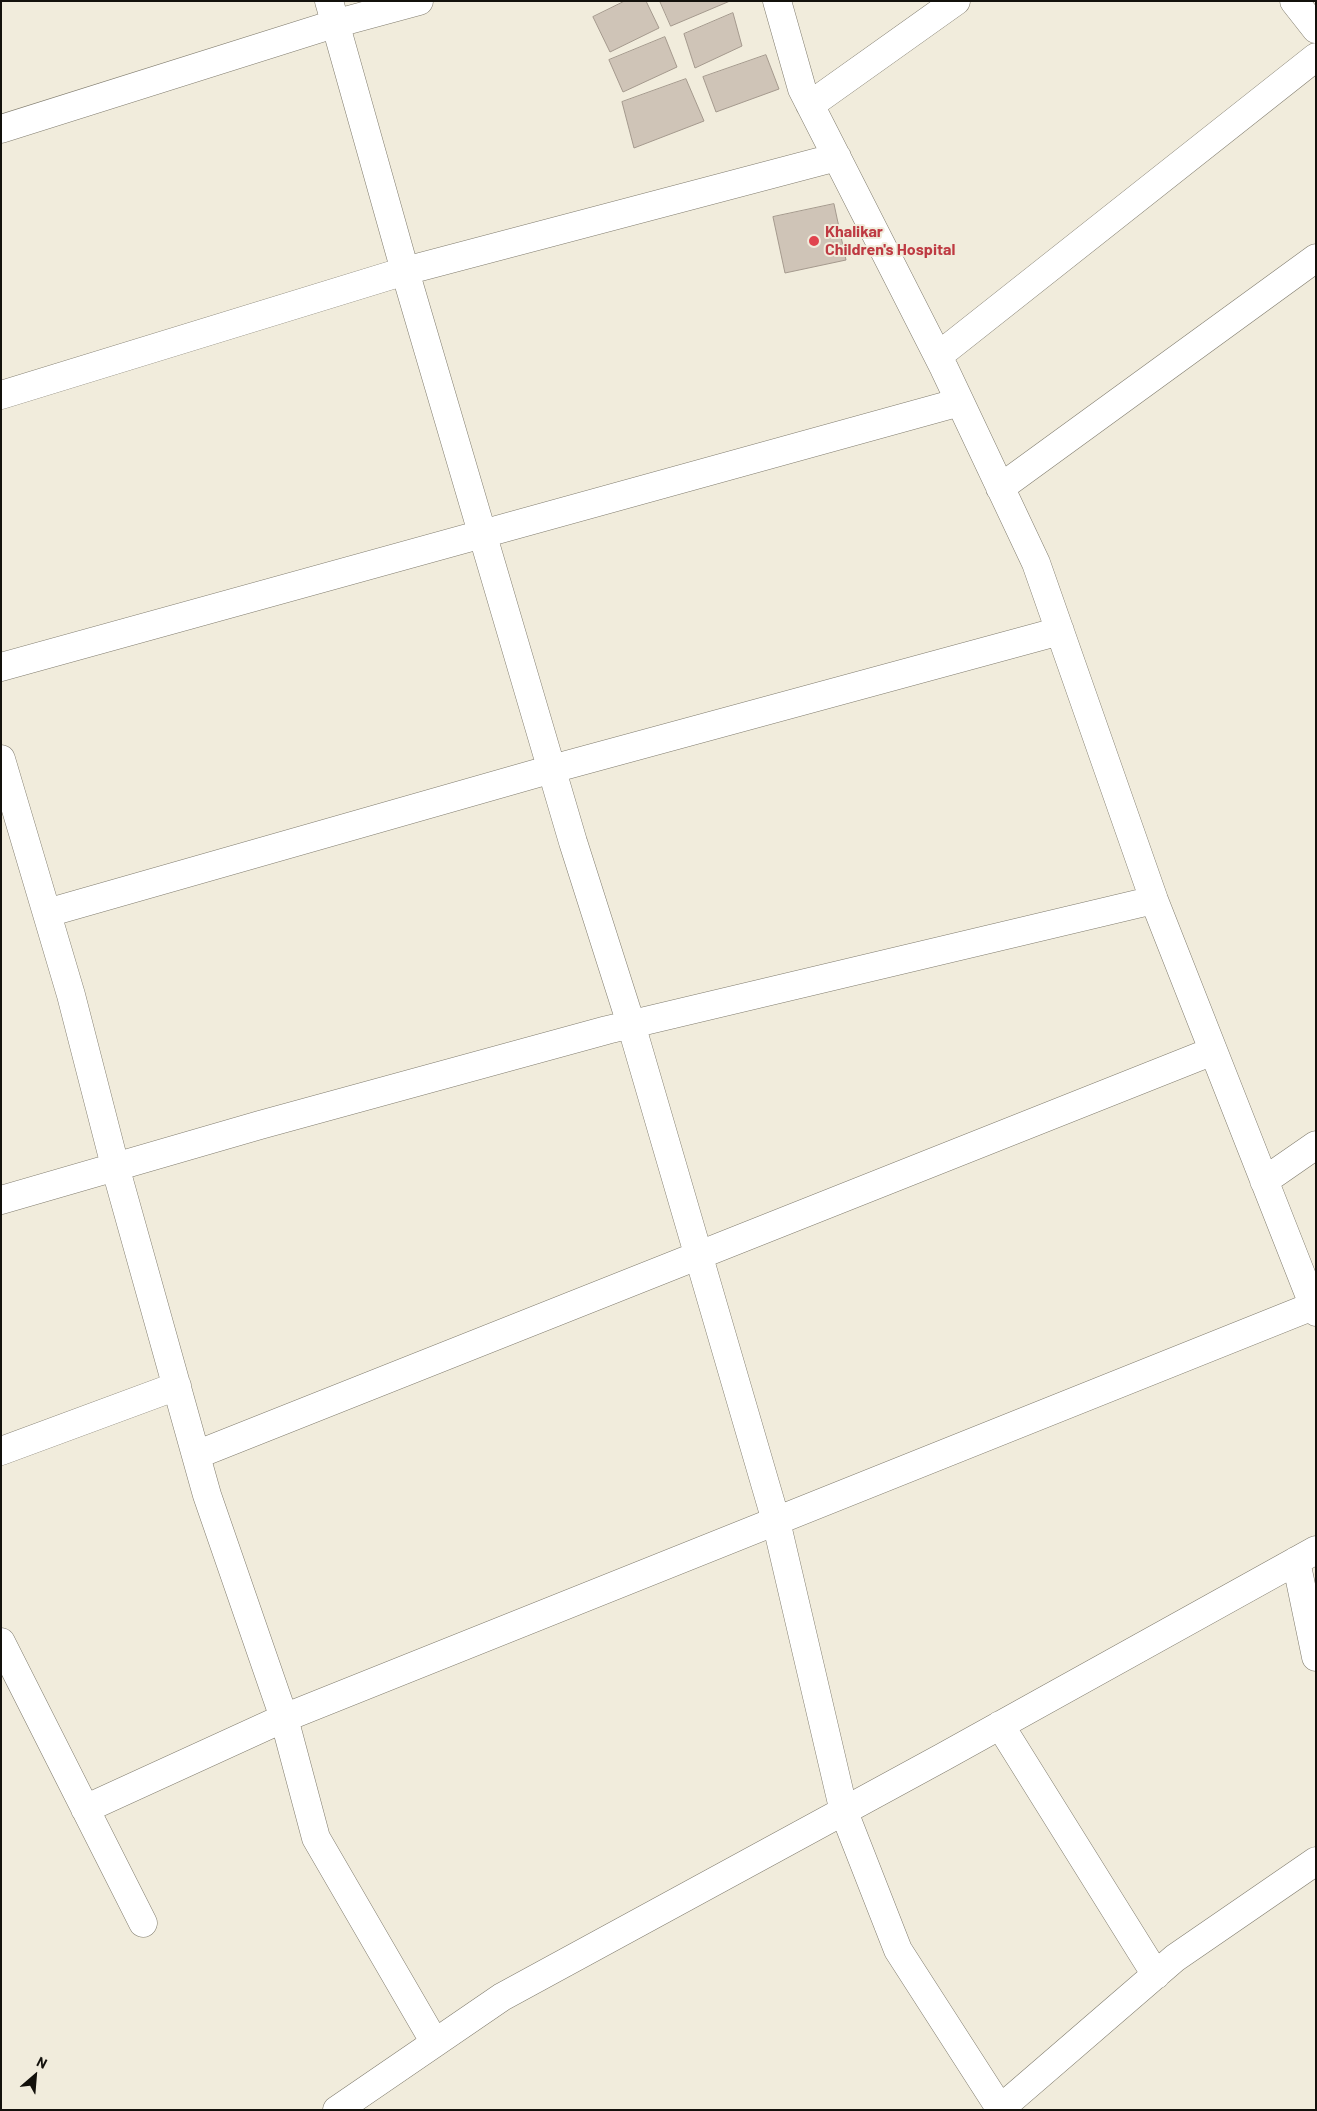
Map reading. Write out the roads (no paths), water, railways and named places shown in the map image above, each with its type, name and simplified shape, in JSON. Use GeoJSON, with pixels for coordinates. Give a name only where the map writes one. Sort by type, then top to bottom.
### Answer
{"type":"FeatureCollection","features":[{"type":"Feature","properties":{"kind":"main road"},"geometry":{"type":"LineString","coordinates":[[1,129],[332,13],[419,1]]}},
{"type":"Feature","properties":{"kind":"main road"},"geometry":{"type":"LineString","coordinates":[[85,1809],[284,1718],[776,1521],[1314,1309],[1154,900],[1036,564],[938,356],[802,89],[777,1]]}},
{"type":"Feature","properties":{"kind":"main road"},"geometry":{"type":"LineString","coordinates":[[810,105],[956,1]]}},
{"type":"Feature","properties":{"kind":"main road"},"geometry":{"type":"LineString","coordinates":[[1294,1],[1316,29]]}},
{"type":"Feature","properties":{"kind":"main road"},"geometry":{"type":"LineString","coordinates":[[332,13],[405,271],[573,842],[632,1024],[776,1521],[844,1812],[898,1950],[995,2107],[1175,1958],[1316,1861]]}},
{"type":"Feature","properties":{"kind":"main road"},"geometry":{"type":"LineString","coordinates":[[938,356],[1316,57]]}},
{"type":"Feature","properties":{"kind":"main road"},"geometry":{"type":"LineString","coordinates":[[1,395],[405,271],[837,157]]}},
{"type":"Feature","properties":{"kind":"main road"},"geometry":{"type":"LineString","coordinates":[[1000,488],[1316,258]]}},
{"type":"Feature","properties":{"kind":"main road"},"geometry":{"type":"LineString","coordinates":[[1,668],[960,402]]}},
{"type":"Feature","properties":{"kind":"main road"},"geometry":{"type":"LineString","coordinates":[[47,913],[552,769],[1060,631]]}},
{"type":"Feature","properties":{"kind":"main road"},"geometry":{"type":"LineString","coordinates":[[1,759],[70,994],[210,1504],[284,1718],[316,1838],[435,2043]]}},
{"type":"Feature","properties":{"kind":"main road"},"geometry":{"type":"LineString","coordinates":[[1,1200],[260,1125],[632,1024],[1154,900]]}},
{"type":"Feature","properties":{"kind":"main road"},"geometry":{"type":"LineString","coordinates":[[196,1455],[1213,1050]]}},
{"type":"Feature","properties":{"kind":"main road"},"geometry":{"type":"LineString","coordinates":[[1264,1181],[1316,1145]]}},
{"type":"Feature","properties":{"kind":"main road"},"geometry":{"type":"LineString","coordinates":[[1,1451],[177,1386]]}},
{"type":"Feature","properties":{"kind":"main road"},"geometry":{"type":"LineString","coordinates":[[337,2110],[502,1997],[844,1812],[1306,1555],[1316,1657]]}},
{"type":"Feature","properties":{"kind":"main road"},"geometry":{"type":"LineString","coordinates":[[1,1642],[143,1923]]}},
{"type":"Feature","properties":{"kind":"main road"},"geometry":{"type":"LineString","coordinates":[[1000,1725],[1156,1975]]}},
{"type":"Feature","properties":{"kind":"place","name":"Khalikar Children's Hospital"},"geometry":{"type":"Point","coordinates":[814,241]}}]}
